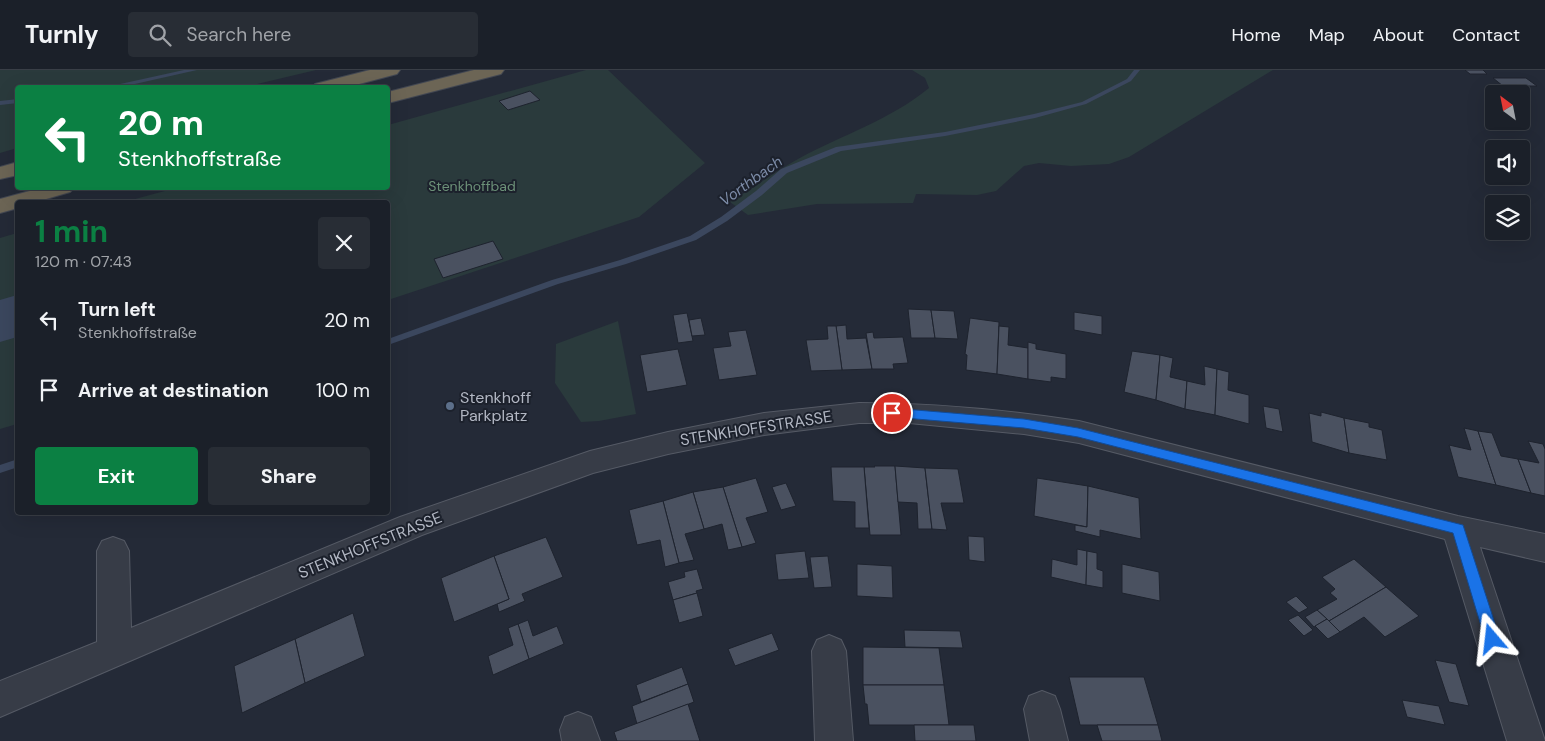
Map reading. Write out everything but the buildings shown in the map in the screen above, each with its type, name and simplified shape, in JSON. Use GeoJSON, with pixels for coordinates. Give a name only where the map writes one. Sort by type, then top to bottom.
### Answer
{"type":"FeatureCollection","features":[{"type":"Feature","properties":{"kind":"highway"},"geometry":{"type":"LineString","coordinates":[[333,85],[391,70]]}},
{"type":"Feature","properties":{"kind":"highway"},"geometry":{"type":"LineString","coordinates":[[390,97],[496,70]]}},
{"type":"Feature","properties":{"kind":"highway"},"geometry":{"type":"LineString","coordinates":[[0,173],[15,169]]}},
{"type":"Feature","properties":{"kind":"highway"},"geometry":{"type":"LineString","coordinates":[[21,200],[56,190]]}},
{"type":"Feature","properties":{"kind":"highway"},"geometry":{"type":"LineString","coordinates":[[0,206],[15,202]]}},
{"type":"Feature","properties":{"kind":"street","name":"STENKHOFFSTRASSE"},"geometry":{"type":"LineString","coordinates":[[0,699],[411,526],[576,465],[668,443],[764,424],[858,413],[908,413],[1024,423],[1078,432],[1458,529],[1545,548]]}},
{"type":"Feature","properties":{"kind":"street"},"geometry":{"type":"LineString","coordinates":[[1458,529],[1526,741]]}},
{"type":"Feature","properties":{"kind":"street"},"geometry":{"type":"LineString","coordinates":[[113,551],[114,651]]}},
{"type":"Feature","properties":{"kind":"street"},"geometry":{"type":"LineString","coordinates":[[829,651],[834,741]]}},
{"type":"Feature","properties":{"kind":"green space"},"geometry":{"type":"Polygon","coordinates":[[[0,70],[316,70],[253,85],[15,85],[15,149],[0,153],[0,70]]]}},
{"type":"Feature","properties":{"kind":"green space","name":"Stenkhoffbad"},"geometry":{"type":"Polygon","coordinates":[[[586,70],[608,70],[705,163],[639,217],[390,299],[390,200],[131,200],[169,190],[390,190],[390,124],[586,70]]]}},
{"type":"Feature","properties":{"kind":"green space"},"geometry":{"type":"Polygon","coordinates":[[[912,70],[1273,70],[1129,157],[1109,164],[1071,166],[1039,163],[1024,166],[996,191],[977,195],[916,194],[913,203],[817,204],[748,215],[730,202],[798,159],[882,118],[929,88],[925,78],[912,70]]]}},
{"type":"Feature","properties":{"kind":"green space"},"geometry":{"type":"Polygon","coordinates":[[[15,234],[15,425],[0,429],[0,238],[15,234]]]}},
{"type":"Feature","properties":{"kind":"green space"},"geometry":{"type":"Polygon","coordinates":[[[618,321],[636,414],[599,421],[581,422],[555,383],[556,344],[618,321]]]}},
{"type":"Feature","properties":{"kind":"water"},"geometry":{"type":"Polygon","coordinates":[[[15,296],[15,338],[0,342],[0,300],[15,296]]]}},
{"type":"Feature","properties":{"kind":"waterway"},"geometry":{"type":"LineString","coordinates":[[120,85],[194,70]]}},
{"type":"Feature","properties":{"kind":"waterway","name":"Vorthbach"},"geometry":{"type":"LineString","coordinates":[[390,341],[555,282],[623,262],[693,238],[724,219],[759,193],[784,171],[839,149],[945,134],[1035,116],[1084,103],[1129,80],[1137,70]]}},
{"type":"Feature","properties":{"kind":"waterway"},"geometry":{"type":"LineString","coordinates":[[0,103],[15,101]]}},
{"type":"Feature","properties":{"kind":"waterway","name":"Vorthbach"},"geometry":{"type":"LineString","coordinates":[[0,469],[15,464]]}},
{"type":"Feature","properties":{"kind":"place","name":"Stenkhoff Parkplatz"},"geometry":{"type":"Point","coordinates":[450,406]}},
{"type":"Feature","properties":{"kind":"route"},"geometry":{"type":"LineString","coordinates":[[892,413],[1024,423],[1078,432],[1458,529],[1492,639]]}}]}
